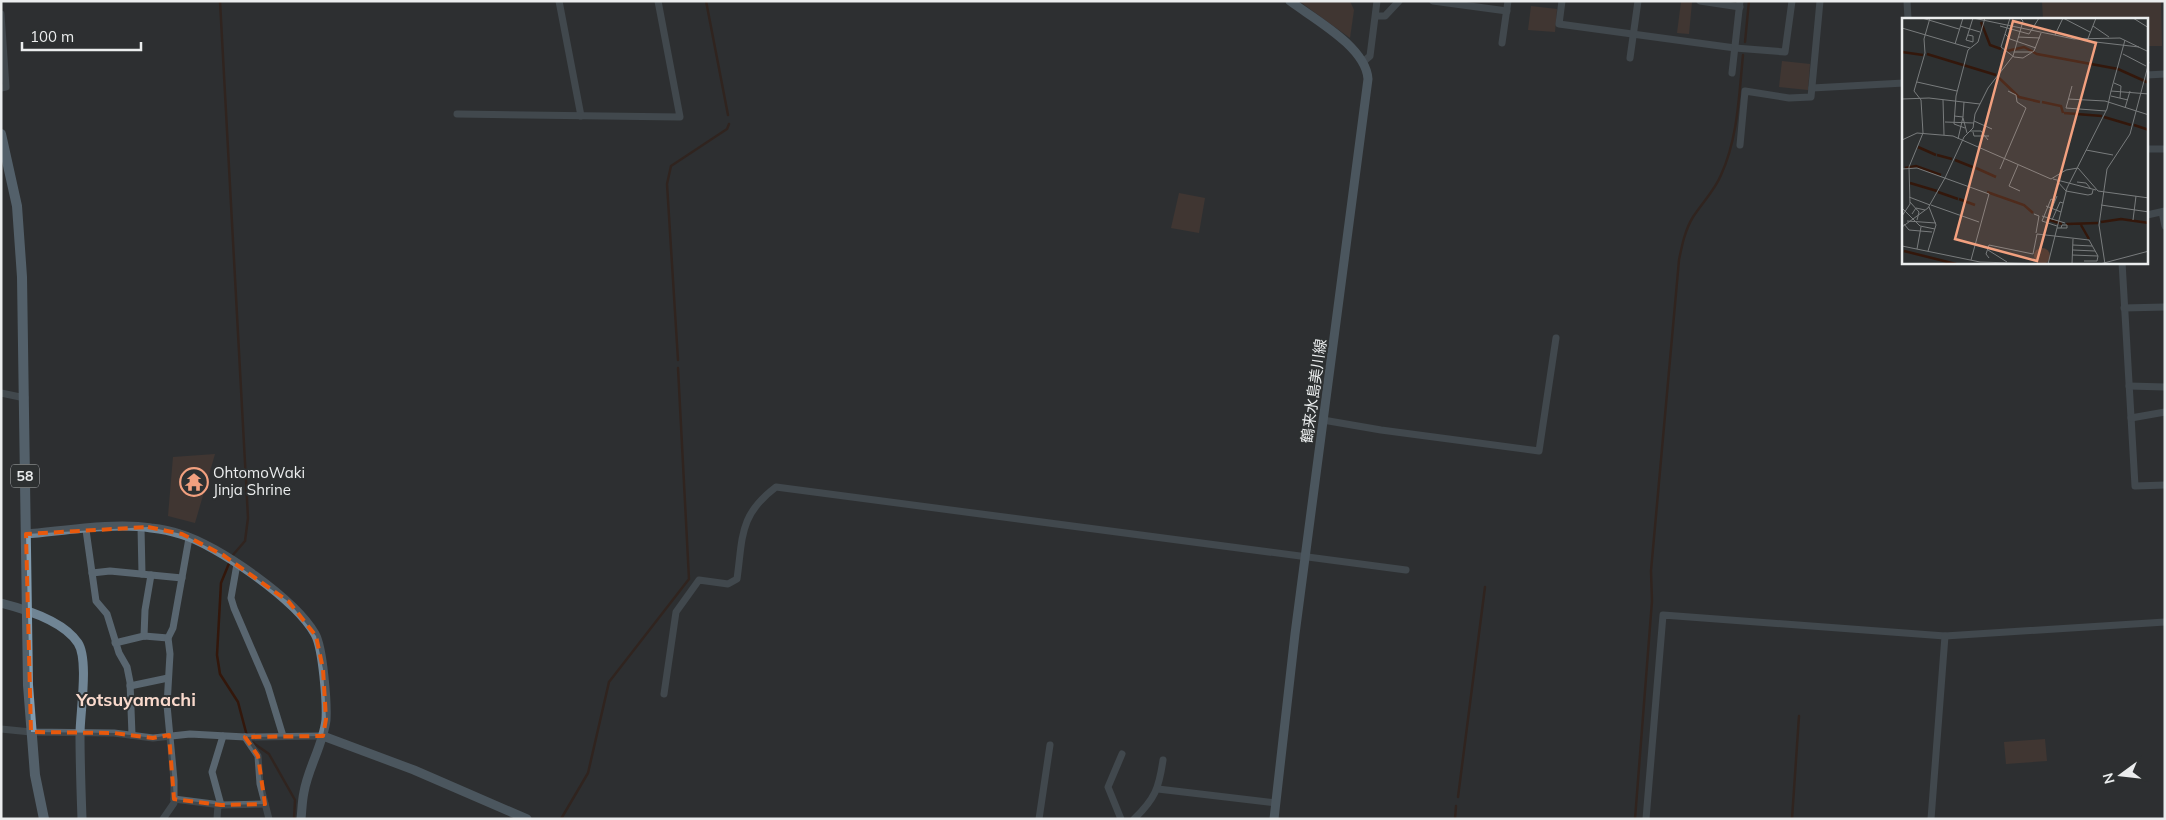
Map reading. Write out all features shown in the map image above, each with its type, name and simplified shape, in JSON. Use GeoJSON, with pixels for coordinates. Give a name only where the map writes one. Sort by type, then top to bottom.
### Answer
{"type":"FeatureCollection","features":[{"type":"Feature","properties":{"kind":"main road","name":"58"},"geometry":{"type":"LineString","coordinates":[[1,134],[16,206],[22,277],[27,609],[31,732],[35,775],[44,819]]}},
{"type":"Feature","properties":{"kind":"street"},"geometry":{"type":"LineString","coordinates":[[559,1],[581,116]]}},
{"type":"Feature","properties":{"kind":"street"},"geometry":{"type":"LineString","coordinates":[[457,114],[680,117],[658,1]]}},
{"type":"Feature","properties":{"kind":"street"},"geometry":{"type":"LineString","coordinates":[[1290,1],[1336,35],[1364,62],[1370,56],[1378,1]]}},
{"type":"Feature","properties":{"kind":"street"},"geometry":{"type":"LineString","coordinates":[[1377,16],[1385,16],[1399,1]]}},
{"type":"Feature","properties":{"kind":"street"},"geometry":{"type":"LineString","coordinates":[[1434,1],[1462,3],[1506,11]]}},
{"type":"Feature","properties":{"kind":"street"},"geometry":{"type":"LineString","coordinates":[[1502,43],[1508,1]]}},
{"type":"Feature","properties":{"kind":"street"},"geometry":{"type":"LineString","coordinates":[[1562,1],[1559,24],[1735,48],[1786,52],[1792,1]]}},
{"type":"Feature","properties":{"kind":"street"},"geometry":{"type":"LineString","coordinates":[[1630,58],[1638,1]]}},
{"type":"Feature","properties":{"kind":"street"},"geometry":{"type":"LineString","coordinates":[[1700,1],[1740,4],[1732,73]]}},
{"type":"Feature","properties":{"kind":"street"},"geometry":{"type":"LineString","coordinates":[[1740,145],[1744,91],[1789,98],[1811,97],[1820,1]]}},
{"type":"Feature","properties":{"kind":"street"},"geometry":{"type":"LineString","coordinates":[[1907,1],[1908,18]]}},
{"type":"Feature","properties":{"kind":"street"},"geometry":{"type":"LineString","coordinates":[[1,14],[6,87],[1,88]]}},
{"type":"Feature","properties":{"kind":"street","name":"鶴来水島美川線"},"geometry":{"type":"LineString","coordinates":[[1274,819],[1305,555],[1366,98],[1368,79],[1364,62]]}},
{"type":"Feature","properties":{"kind":"street"},"geometry":{"type":"LineString","coordinates":[[2148,75],[2165,74]]}},
{"type":"Feature","properties":{"kind":"street"},"geometry":{"type":"LineString","coordinates":[[1812,88],[1902,83]]}},
{"type":"Feature","properties":{"kind":"street"},"geometry":{"type":"LineString","coordinates":[[2148,149],[2165,149]]}},
{"type":"Feature","properties":{"kind":"street"},"geometry":{"type":"LineString","coordinates":[[2148,215],[2163,212],[2165,226]]}},
{"type":"Feature","properties":{"kind":"street"},"geometry":{"type":"LineString","coordinates":[[2122,264],[2135,486],[2165,485]]}},
{"type":"Feature","properties":{"kind":"street"},"geometry":{"type":"LineString","coordinates":[[2124,308],[2165,306]]}},
{"type":"Feature","properties":{"kind":"street"},"geometry":{"type":"LineString","coordinates":[[1323,420],[1381,430],[1539,451],[1556,338]]}},
{"type":"Feature","properties":{"kind":"street"},"geometry":{"type":"LineString","coordinates":[[2129,386],[2165,387]]}},
{"type":"Feature","properties":{"kind":"street"},"geometry":{"type":"LineString","coordinates":[[1,393],[25,398]]}},
{"type":"Feature","properties":{"kind":"street"},"geometry":{"type":"LineString","coordinates":[[2131,418],[2165,412]]}},
{"type":"Feature","properties":{"kind":"street"},"geometry":{"type":"LineString","coordinates":[[664,694],[676,612],[699,580],[728,584],[737,579],[745,522],[758,500],[776,487],[1305,555],[1406,570]]}},
{"type":"Feature","properties":{"kind":"street"},"geometry":{"type":"LineString","coordinates":[[26,534],[141,528],[182,534],[237,564],[289,602],[305,618],[316,636],[323,670],[326,719],[304,792],[301,819]]}},
{"type":"Feature","properties":{"kind":"street"},"geometry":{"type":"LineString","coordinates":[[141,528],[142,574]]}},
{"type":"Feature","properties":{"kind":"street"},"geometry":{"type":"LineString","coordinates":[[86,530],[96,601],[107,614],[115,643],[127,667],[130,686],[132,735]]}},
{"type":"Feature","properties":{"kind":"street"},"geometry":{"type":"LineString","coordinates":[[163,819],[174,799],[167,705],[170,654],[168,638],[173,628],[189,538]]}},
{"type":"Feature","properties":{"kind":"street"},"geometry":{"type":"LineString","coordinates":[[237,564],[231,598],[268,687],[283,736]]}},
{"type":"Feature","properties":{"kind":"street"},"geometry":{"type":"LineString","coordinates":[[92,573],[110,571],[182,578]]}},
{"type":"Feature","properties":{"kind":"street"},"geometry":{"type":"LineString","coordinates":[[144,636],[145,610],[152,575]]}},
{"type":"Feature","properties":{"kind":"street"},"geometry":{"type":"LineString","coordinates":[[1,603],[27,609],[58,625],[79,644],[84,674],[80,732],[82,819]]}},
{"type":"Feature","properties":{"kind":"street"},"geometry":{"type":"LineString","coordinates":[[1646,819],[1662,615],[1945,636],[2165,622]]}},
{"type":"Feature","properties":{"kind":"street"},"geometry":{"type":"LineString","coordinates":[[115,643],[144,636],[168,638]]}},
{"type":"Feature","properties":{"kind":"street"},"geometry":{"type":"LineString","coordinates":[[1931,819],[1945,636]]}},
{"type":"Feature","properties":{"kind":"street"},"geometry":{"type":"LineString","coordinates":[[130,686],[168,678]]}},
{"type":"Feature","properties":{"kind":"street"},"geometry":{"type":"LineString","coordinates":[[1,729],[31,732],[132,735],[154,738],[169,735],[245,737],[322,736],[414,770],[527,819]]}},
{"type":"Feature","properties":{"kind":"street"},"geometry":{"type":"LineString","coordinates":[[217,819],[219,805],[212,772],[223,736]]}},
{"type":"Feature","properties":{"kind":"street"},"geometry":{"type":"LineString","coordinates":[[245,737],[258,756],[260,784],[269,819]]}},
{"type":"Feature","properties":{"kind":"street"},"geometry":{"type":"LineString","coordinates":[[1039,819],[1050,744]]}},
{"type":"Feature","properties":{"kind":"street"},"geometry":{"type":"LineString","coordinates":[[1121,819],[1108,787],[1122,754]]}},
{"type":"Feature","properties":{"kind":"street"},"geometry":{"type":"LineString","coordinates":[[1134,819],[1152,800],[1158,788],[1163,760]]}},
{"type":"Feature","properties":{"kind":"street"},"geometry":{"type":"LineString","coordinates":[[1158,788],[1276,803]]}},
{"type":"Feature","properties":{"kind":"street"},"geometry":{"type":"LineString","coordinates":[[174,799],[219,805],[265,804]]}},
{"type":"Feature","properties":{"kind":"highlighted area"},"geometry":{"type":"Polygon","coordinates":[[[148,527],[182,534],[223,555],[289,602],[316,636],[323,669],[326,719],[323,736],[245,737],[258,756],[265,804],[221,805],[174,799],[169,735],[153,738],[114,733],[31,732],[26,534],[148,527]]]}},
{"type":"Feature","properties":{"kind":"shaded area"},"geometry":{"type":"Polygon","coordinates":[[[1299,1],[1350,1],[1354,10],[1350,38],[1299,1]]]}},
{"type":"Feature","properties":{"kind":"shaded area"},"geometry":{"type":"Polygon","coordinates":[[[2042,1],[2161,1],[2162,46],[2148,46],[2148,18],[2043,18],[2042,1]]]}},
{"type":"Feature","properties":{"kind":"shaded area"},"geometry":{"type":"Polygon","coordinates":[[[1681,2],[1692,2],[1689,34],[1677,33],[1681,2]]]}},
{"type":"Feature","properties":{"kind":"shaded area"},"geometry":{"type":"Polygon","coordinates":[[[1531,6],[1557,9],[1555,32],[1528,30],[1531,6]]]}},
{"type":"Feature","properties":{"kind":"shaded area"},"geometry":{"type":"Polygon","coordinates":[[[1782,61],[1810,64],[1808,90],[1779,87],[1782,61]]]}},
{"type":"Feature","properties":{"kind":"shaded area"},"geometry":{"type":"Polygon","coordinates":[[[1179,193],[1205,198],[1199,233],[1171,228],[1179,193]]]}},
{"type":"Feature","properties":{"kind":"shaded area"},"geometry":{"type":"Polygon","coordinates":[[[215,454],[195,523],[168,516],[173,457],[215,454]]]}},
{"type":"Feature","properties":{"kind":"shaded area"},"geometry":{"type":"Polygon","coordinates":[[[2045,739],[2047,761],[2006,764],[2004,742],[2045,739]]]}},
{"type":"Feature","properties":{"kind":"waterway"},"geometry":{"type":"LineString","coordinates":[[220,1],[248,518],[245,541],[232,556],[221,583],[217,655],[220,674],[238,702],[247,736]]}},
{"type":"Feature","properties":{"kind":"waterway"},"geometry":{"type":"LineString","coordinates":[[706,1],[728,115]]}},
{"type":"Feature","properties":{"kind":"waterway"},"geometry":{"type":"LineString","coordinates":[[1745,42],[1749,1]]}},
{"type":"Feature","properties":{"kind":"waterway"},"geometry":{"type":"LineString","coordinates":[[1635,819],[1652,601],[1651,571],[1679,260],[1690,222],[1715,186],[1727,161],[1737,116],[1743,55]]}},
{"type":"Feature","properties":{"kind":"waterway"},"geometry":{"type":"LineString","coordinates":[[678,360],[667,184],[671,166],[727,129],[729,124]]}},
{"type":"Feature","properties":{"kind":"waterway"},"geometry":{"type":"LineString","coordinates":[[561,819],[588,773],[609,682],[689,579],[678,368]]}},
{"type":"Feature","properties":{"kind":"waterway"},"geometry":{"type":"LineString","coordinates":[[1458,797],[1485,587]]}},
{"type":"Feature","properties":{"kind":"waterway"},"geometry":{"type":"LineString","coordinates":[[1792,819],[1799,716]]}},
{"type":"Feature","properties":{"kind":"waterway"},"geometry":{"type":"LineString","coordinates":[[252,742],[269,754],[295,800],[294,819]]}},
{"type":"Feature","properties":{"kind":"waterway"},"geometry":{"type":"LineString","coordinates":[[1455,819],[1456,806]]}},
{"type":"Feature","properties":{"kind":"place","name":"OhtomoWaki Jinja Shrine"},"geometry":{"type":"Point","coordinates":[194,482]}},
{"type":"Feature","properties":{"kind":"district","name":"Yotsuyamachi"},"geometry":{"type":"Point","coordinates":[136,700]}}]}
